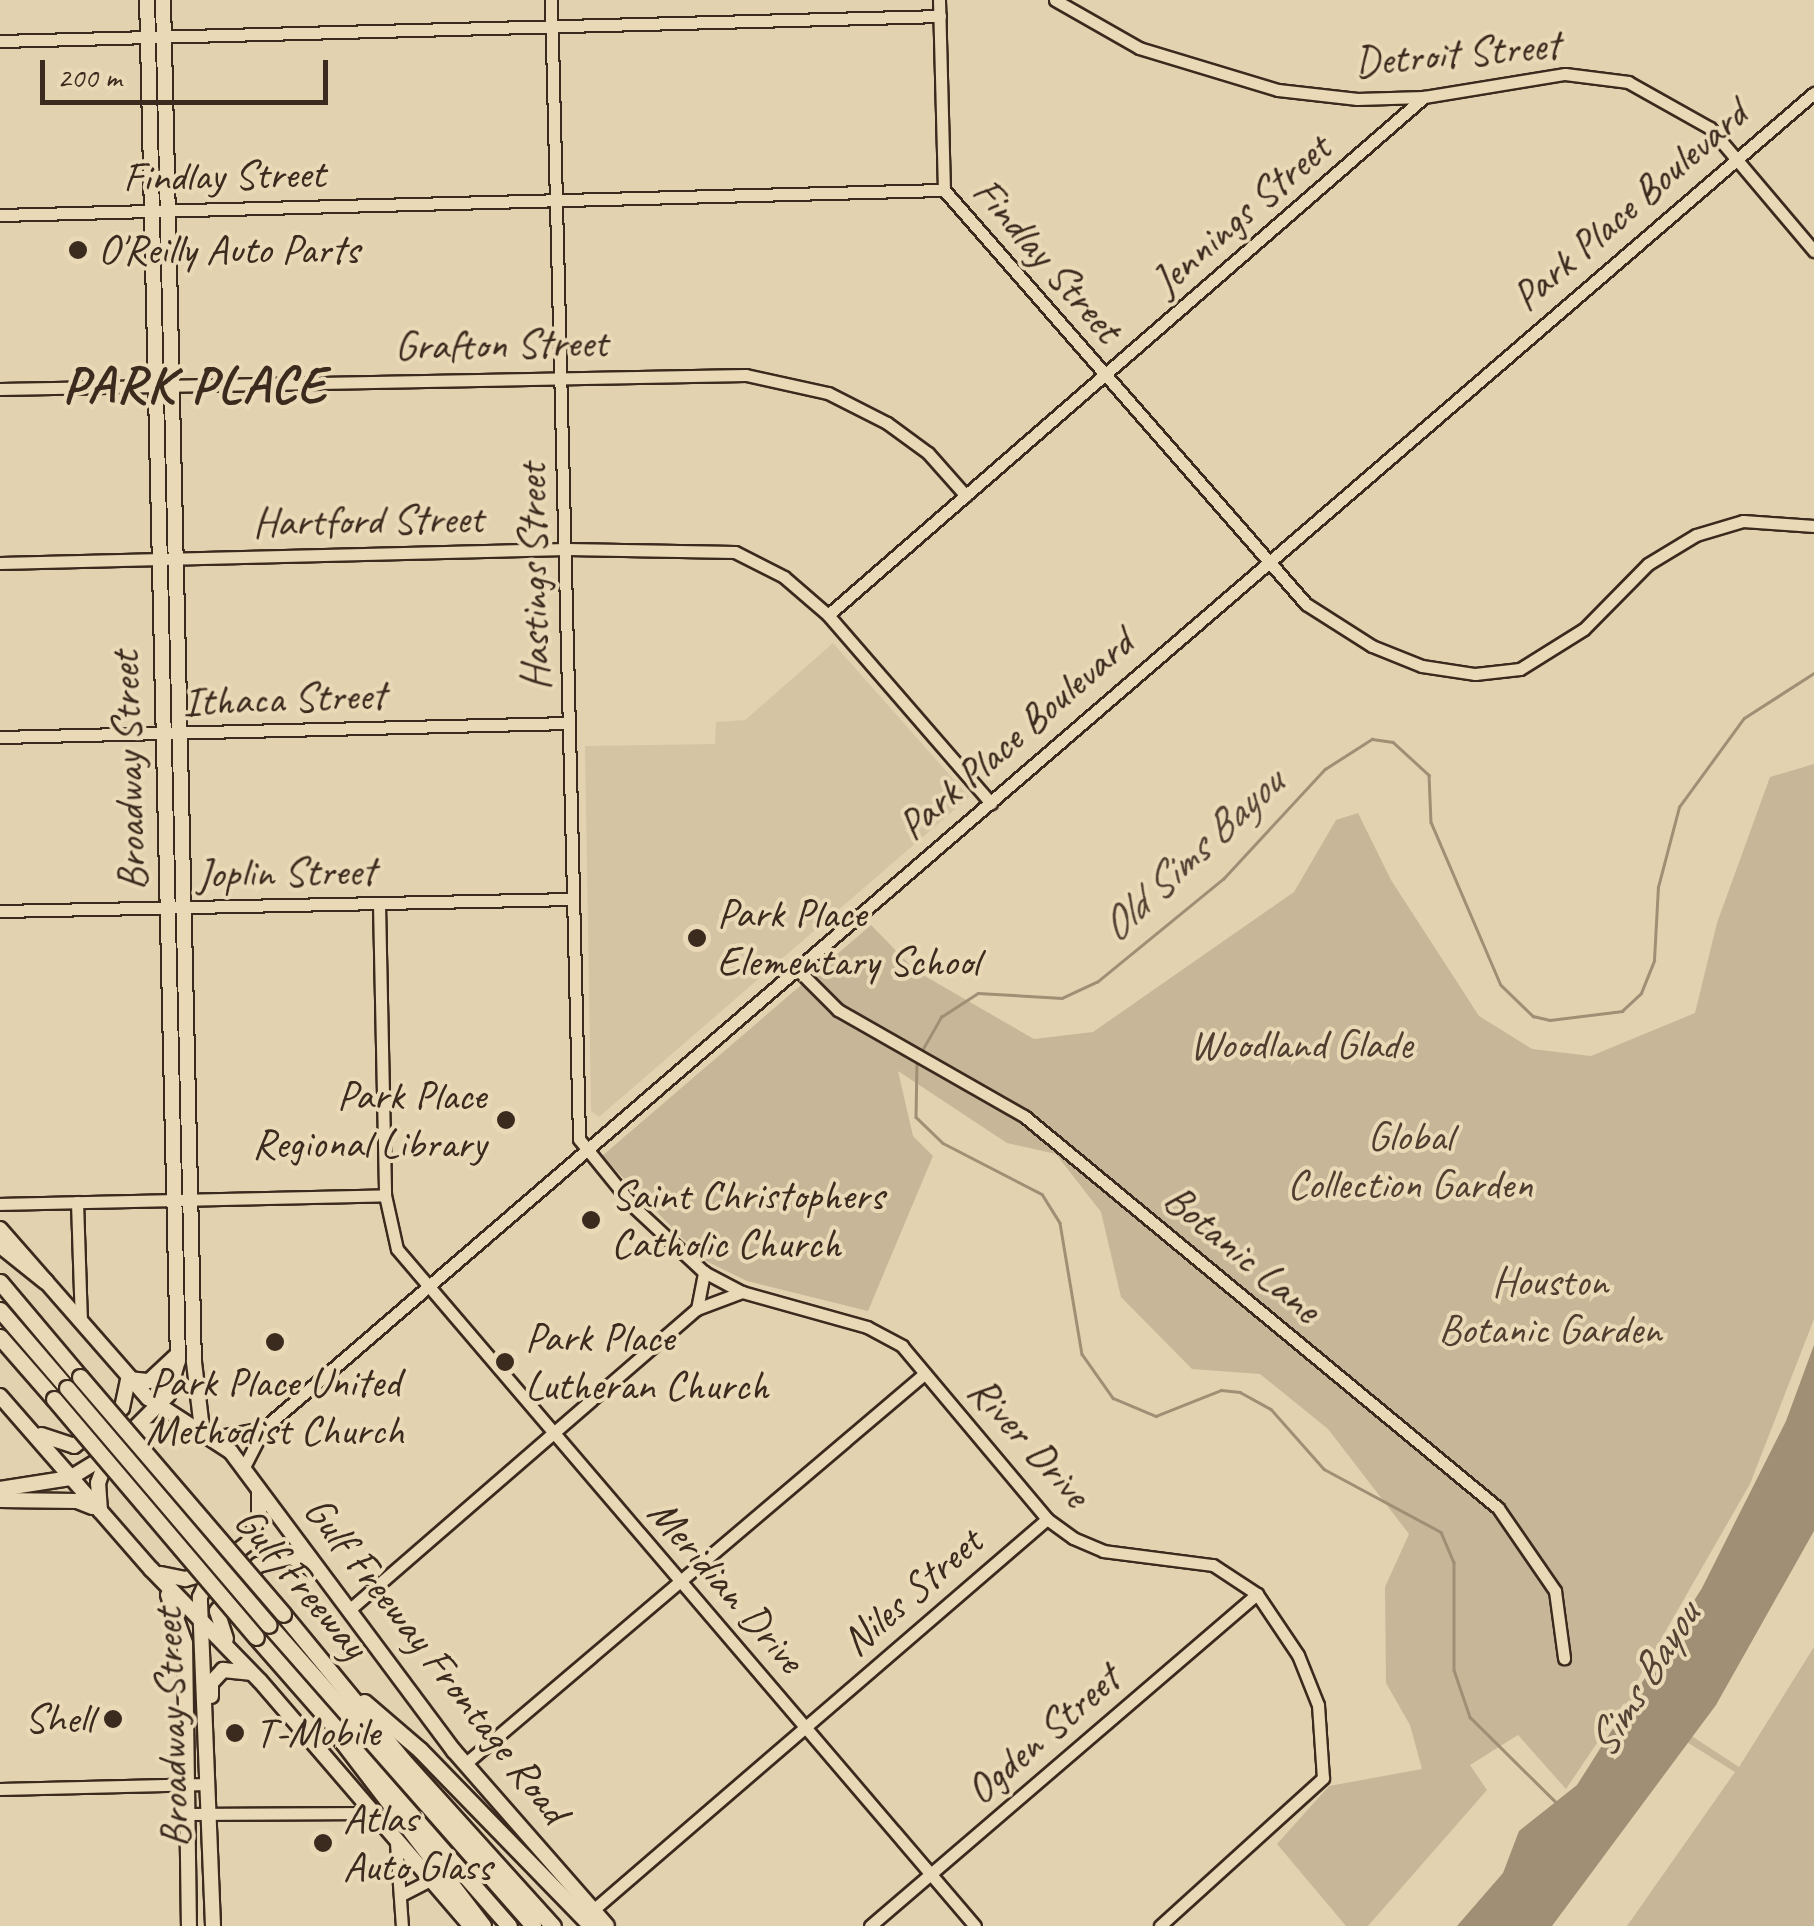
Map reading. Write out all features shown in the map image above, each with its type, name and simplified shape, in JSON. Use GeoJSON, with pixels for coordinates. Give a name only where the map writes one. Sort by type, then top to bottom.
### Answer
{"type":"FeatureCollection","features":[{"type":"Feature","properties":{"kind":"highway"},"geometry":{"type":"LineString","coordinates":[[0,1245],[45,1281]]}},
{"type":"Feature","properties":{"kind":"highway","name":"Gulf Freeway"},"geometry":{"type":"LineString","coordinates":[[0,1282],[533,1926]]}},
{"type":"Feature","properties":{"kind":"highway","name":"Gulf Freeway"},"geometry":{"type":"LineString","coordinates":[[0,1310],[61,1394],[256,1637],[509,1926]]}},
{"type":"Feature","properties":{"kind":"highway","name":"Gulf Freeway"},"geometry":{"type":"LineString","coordinates":[[0,1336],[338,1680],[554,1926]]}},
{"type":"Feature","properties":{"kind":"highway"},"geometry":{"type":"LineString","coordinates":[[338,1680],[420,1750],[592,1918]]}},
{"type":"Feature","properties":{"kind":"highway"},"geometry":{"type":"LineString","coordinates":[[330,1718],[352,1764],[483,1926]]}},
{"type":"Feature","properties":{"kind":"main road","name":"Broadway Street"},"geometry":{"type":"LineString","coordinates":[[147,0],[160,210]]}},
{"type":"Feature","properties":{"kind":"main road","name":"Broadway Street"},"geometry":{"type":"LineString","coordinates":[[163,0],[160,210],[167,559],[163,734],[168,907],[180,1092]]}},
{"type":"Feature","properties":{"kind":"main road","name":"Broadway Street"},"geometry":{"type":"LineString","coordinates":[[109,1454],[138,1432],[159,1406],[176,1372],[178,1342],[184,907],[180,734],[167,559]]}},
{"type":"Feature","properties":{"kind":"main road","name":"Broadway Street"},"geometry":{"type":"LineString","coordinates":[[182,1199],[194,1362],[208,1433]]}},
{"type":"Feature","properties":{"kind":"main road","name":"Gulf Freeway Frontage Road"},"geometry":{"type":"LineString","coordinates":[[0,1229],[128,1379],[159,1406],[208,1433],[244,1467],[258,1492],[466,1763],[592,1918],[607,1926]]}},
{"type":"Feature","properties":{"kind":"main road"},"geometry":{"type":"LineString","coordinates":[[32,1429],[51,1442],[74,1446],[122,1408],[128,1379],[150,1381],[165,1373],[178,1342]]}},
{"type":"Feature","properties":{"kind":"main road"},"geometry":{"type":"LineString","coordinates":[[0,1396],[151,1569],[255,1676],[429,1882],[471,1926]]}},
{"type":"Feature","properties":{"kind":"main road"},"geometry":{"type":"LineString","coordinates":[[138,1432],[171,1424],[208,1433]]}},
{"type":"Feature","properties":{"kind":"main road"},"geometry":{"type":"LineString","coordinates":[[0,1489],[70,1478],[109,1454]]}},
{"type":"Feature","properties":{"kind":"main road"},"geometry":{"type":"LineString","coordinates":[[100,1510],[98,1483],[109,1454]]}},
{"type":"Feature","properties":{"kind":"main road","name":"Broadway Street"},"geometry":{"type":"LineString","coordinates":[[213,1926],[200,1597],[211,1572],[248,1543],[259,1516],[258,1492]]}},
{"type":"Feature","properties":{"kind":"main road"},"geometry":{"type":"LineString","coordinates":[[0,1500],[77,1501],[100,1510]]}},
{"type":"Feature","properties":{"kind":"main road"},"geometry":{"type":"LineString","coordinates":[[230,1648],[218,1611],[258,1565],[291,1557],[323,1576]]}},
{"type":"Feature","properties":{"kind":"main road","name":"Broadway Street"},"geometry":{"type":"LineString","coordinates":[[151,1569],[178,1610],[184,1635],[189,1926]]}},
{"type":"Feature","properties":{"kind":"main road"},"geometry":{"type":"LineString","coordinates":[[151,1569],[170,1579],[211,1572]]}},
{"type":"Feature","properties":{"kind":"main road"},"geometry":{"type":"LineString","coordinates":[[204,1711],[220,1673],[240,1669],[255,1676]]}},
{"type":"Feature","properties":{"kind":"street","name":"Hastings Street"},"geometry":{"type":"LineString","coordinates":[[552,0],[575,1126],[586,1149]]}},
{"type":"Feature","properties":{"kind":"street"},"geometry":{"type":"LineString","coordinates":[[939,0],[944,190]]}},
{"type":"Feature","properties":{"kind":"street","name":"Detroit Street"},"geometry":{"type":"LineString","coordinates":[[1055,0],[1139,48],[1234,80],[1319,96],[1424,97],[1565,74],[1628,82],[1682,107],[1738,158],[1814,251]]}},
{"type":"Feature","properties":{"kind":"street"},"geometry":{"type":"LineString","coordinates":[[0,41],[940,16]]}},
{"type":"Feature","properties":{"kind":"street","name":"Park Place Boulevard"},"geometry":{"type":"LineString","coordinates":[[244,1467],[264,1428],[1814,93]]}},
{"type":"Feature","properties":{"kind":"street","name":"Jennings Street"},"geometry":{"type":"LineString","coordinates":[[828,615],[1424,97]]}},
{"type":"Feature","properties":{"kind":"street","name":"Findlay Street"},"geometry":{"type":"LineString","coordinates":[[0,215],[944,190],[1306,604],[1372,646],[1422,666],[1498,673],[1550,654],[1648,564],[1696,535],[1768,520],[1814,526]]}},
{"type":"Feature","properties":{"kind":"street","name":"Grafton Street"},"geometry":{"type":"LineString","coordinates":[[0,389],[562,375],[746,375],[828,393],[928,453],[966,496]]}},
{"type":"Feature","properties":{"kind":"street","name":"Hartford Street"},"geometry":{"type":"LineString","coordinates":[[0,563],[566,549],[734,552],[784,577],[828,615],[991,804]]}},
{"type":"Feature","properties":{"kind":"street","name":"Ithaca Street"},"geometry":{"type":"LineString","coordinates":[[0,737],[569,723]]}},
{"type":"Feature","properties":{"kind":"street","name":"Joplin Street"},"geometry":{"type":"LineString","coordinates":[[0,912],[572,899]]}},
{"type":"Feature","properties":{"kind":"street","name":"Meridian Drive"},"geometry":{"type":"LineString","coordinates":[[378,904],[385,1195],[396,1249],[426,1289],[975,1926]]}},
{"type":"Feature","properties":{"kind":"street","name":"Botanic Lane"},"geometry":{"type":"LineString","coordinates":[[796,970],[821,998],[852,1018],[983,1089],[1498,1508],[1555,1590],[1564,1658]]}},
{"type":"Feature","properties":{"kind":"street","name":"River Drive"},"geometry":{"type":"LineString","coordinates":[[586,1149],[634,1207],[704,1272],[742,1292],[867,1327],[902,1346],[1046,1519],[1103,1552],[1213,1565],[1257,1594],[1298,1655],[1318,1706],[1323,1778],[1160,1926]]}},
{"type":"Feature","properties":{"kind":"street"},"geometry":{"type":"LineString","coordinates":[[0,1204],[385,1195]]}},
{"type":"Feature","properties":{"kind":"street"},"geometry":{"type":"LineString","coordinates":[[77,1202],[81,1320]]}},
{"type":"Feature","properties":{"kind":"street"},"geometry":{"type":"LineString","coordinates":[[697,1309],[704,1272]]}},
{"type":"Feature","properties":{"kind":"street"},"geometry":{"type":"LineString","coordinates":[[349,1610],[697,1309],[742,1292]]}},
{"type":"Feature","properties":{"kind":"street"},"geometry":{"type":"LineString","coordinates":[[466,1763],[924,1374]]}},
{"type":"Feature","properties":{"kind":"street"},"geometry":{"type":"LineString","coordinates":[[208,1433],[264,1428]]}},
{"type":"Feature","properties":{"kind":"street","name":"Niles Street"},"geometry":{"type":"LineString","coordinates":[[592,1918],[1046,1519]]}},
{"type":"Feature","properties":{"kind":"street","name":"Ogden Street"},"geometry":{"type":"LineString","coordinates":[[870,1926],[1257,1594]]}},
{"type":"Feature","properties":{"kind":"street"},"geometry":{"type":"LineString","coordinates":[[0,1789],[207,1784]]}},
{"type":"Feature","properties":{"kind":"street"},"geometry":{"type":"LineString","coordinates":[[336,1814],[348,1803],[350,1787]]}},
{"type":"Feature","properties":{"kind":"street"},"geometry":{"type":"LineString","coordinates":[[188,1814],[372,1813]]}},
{"type":"Feature","properties":{"kind":"street"},"geometry":{"type":"LineString","coordinates":[[396,1843],[402,1926]]}},
{"type":"Feature","properties":{"kind":"street"},"geometry":{"type":"LineString","coordinates":[[401,1895],[429,1882]]}},
{"type":"Feature","properties":{"kind":"shaded area","name":"Park Place Elementary School"},"geometry":{"type":"Polygon","coordinates":[[[833,643],[969,797],[599,1117],[591,1111],[585,746],[715,744],[716,722],[745,720],[833,643]]]}},
{"type":"Feature","properties":{"kind":"shaded area"},"geometry":{"type":"Polygon","coordinates":[[[1814,1345],[1814,1531],[1716,1705],[1552,1926],[1457,1926],[1503,1873],[1519,1831],[1577,1785],[1702,1588],[1786,1421],[1814,1345]]]}},
{"type":"Feature","properties":{"kind":"green space","name":"Houston Botanic Garden"},"geometry":{"type":"Polygon","coordinates":[[[1814,764],[1814,1319],[1750,1484],[1629,1695],[1739,1767],[1814,1647],[1814,1926],[1627,1926],[1735,1772],[1624,1703],[1566,1789],[1518,1735],[1470,1765],[1487,1790],[1368,1926],[1346,1926],[1277,1844],[1329,1786],[1422,1769],[1410,1725],[1386,1683],[1385,1587],[1409,1534],[1328,1429],[1260,1374],[1192,1369],[1121,1297],[1101,1212],[1056,1154],[1007,1143],[898,1071],[913,1136],[933,1156],[868,1311],[747,1281],[704,1260],[602,1156],[871,925],[916,971],[1034,1039],[1093,1032],[1294,892],[1336,820],[1358,813],[1391,880],[1479,1016],[1532,1049],[1591,1056],[1695,1013],[1717,923],[1770,777],[1814,764]]]}},
{"type":"Feature","properties":{"kind":"waterway","name":"Old Sims Bayou"},"geometry":{"type":"LineString","coordinates":[[920,1054],[941,1017],[978,993],[1062,998],[1097,982],[1223,879],[1325,769],[1372,739],[1393,742],[1429,775],[1431,822],[1501,985],[1533,1016],[1550,1020],[1622,1011],[1641,993],[1654,960],[1658,887],[1679,807],[1744,718],[1814,673]]}},
{"type":"Feature","properties":{"kind":"waterway","name":"Old Sims Bayou"},"geometry":{"type":"LineString","coordinates":[[917,1061],[916,1117],[943,1143],[1042,1194],[1060,1223],[1082,1354],[1113,1398],[1156,1416],[1221,1390],[1240,1392],[1271,1409],[1324,1469],[1441,1532],[1454,1562],[1454,1670],[1470,1717],[1557,1803]]}},
{"type":"Feature","properties":{"kind":"place","name":"O'Reilly Auto Parts"},"geometry":{"type":"Point","coordinates":[78,250]}},
{"type":"Feature","properties":{"kind":"place","name":"Park Place Elementary School"},"geometry":{"type":"Point","coordinates":[697,938]}},
{"type":"Feature","properties":{"kind":"place","name":"Park Place Regional Library"},"geometry":{"type":"Point","coordinates":[506,1120]}},
{"type":"Feature","properties":{"kind":"place","name":"Saint Christophers Catholic Church"},"geometry":{"type":"Point","coordinates":[591,1220]}},
{"type":"Feature","properties":{"kind":"place","name":"Park Place United Methodist Church"},"geometry":{"type":"Point","coordinates":[275,1342]}},
{"type":"Feature","properties":{"kind":"place","name":"Park Place Lutheran Church"},"geometry":{"type":"Point","coordinates":[505,1362]}},
{"type":"Feature","properties":{"kind":"place","name":"Shell"},"geometry":{"type":"Point","coordinates":[113,1719]}},
{"type":"Feature","properties":{"kind":"place","name":"T-Mobile"},"geometry":{"type":"Point","coordinates":[235,1733]}},
{"type":"Feature","properties":{"kind":"place","name":"Atlas Auto Glass"},"geometry":{"type":"Point","coordinates":[323,1843]}},
{"type":"Feature","properties":{"kind":"district","name":"PARK PLACE"},"geometry":{"type":"Point","coordinates":[195,386]}},
{"type":"Feature","properties":{"kind":"park label","name":"Woodland Glade"},"geometry":{"type":"Point","coordinates":[1301,1045]}},
{"type":"Feature","properties":{"kind":"park label","name":"Global Collection Garden"},"geometry":{"type":"Point","coordinates":[1410,1161]}},
{"type":"Feature","properties":{"kind":"water label","name":"Sims Bayou"},"geometry":{"type":"Point","coordinates":[1643,1680]}}]}
